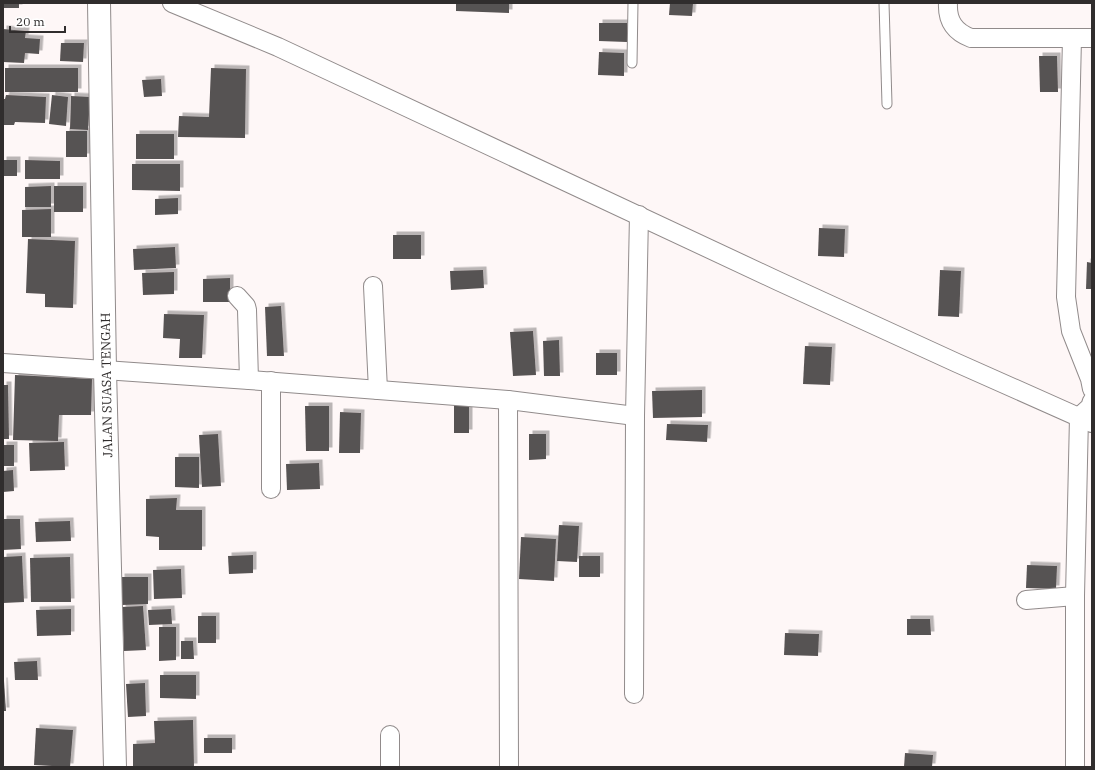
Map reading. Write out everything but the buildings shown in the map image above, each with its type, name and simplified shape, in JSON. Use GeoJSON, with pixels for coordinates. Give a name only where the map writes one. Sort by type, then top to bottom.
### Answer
{"type":"FeatureCollection","features":[{"type":"Feature","properties":{"kind":"street","name":"JALAN SUASA TENGAH"},"geometry":{"type":"LineString","coordinates":[[99,3],[105,370],[115,767]]}},
{"type":"Feature","properties":{"kind":"street"},"geometry":{"type":"LineString","coordinates":[[172,3],[278,47],[956,363],[1086,420]]}},
{"type":"Feature","properties":{"kind":"street"},"geometry":{"type":"LineString","coordinates":[[948,3],[949,16],[953,25],[962,34],[972,38],[1092,38]]}},
{"type":"Feature","properties":{"kind":"street"},"geometry":{"type":"LineString","coordinates":[[1072,38],[1066,297],[1071,331],[1090,379],[1092,389]]}},
{"type":"Feature","properties":{"kind":"street"},"geometry":{"type":"LineString","coordinates":[[634,694],[635,416],[638,215]]}},
{"type":"Feature","properties":{"kind":"street"},"geometry":{"type":"LineString","coordinates":[[373,286],[378,390]]}},
{"type":"Feature","properties":{"kind":"street"},"geometry":{"type":"LineString","coordinates":[[237,296],[246,306],[247,310],[249,380]]}},
{"type":"Feature","properties":{"kind":"street"},"geometry":{"type":"LineString","coordinates":[[3,363],[271,381],[508,400],[635,416]]}},
{"type":"Feature","properties":{"kind":"street"},"geometry":{"type":"LineString","coordinates":[[271,381],[271,489]]}},
{"type":"Feature","properties":{"kind":"street"},"geometry":{"type":"LineString","coordinates":[[508,400],[509,767]]}},
{"type":"Feature","properties":{"kind":"street"},"geometry":{"type":"LineString","coordinates":[[1075,767],[1075,596],[1086,420],[1092,401]]}},
{"type":"Feature","properties":{"kind":"street"},"geometry":{"type":"LineString","coordinates":[[1026,600],[1075,596]]}},
{"type":"Feature","properties":{"kind":"street"},"geometry":{"type":"LineString","coordinates":[[390,735],[390,767]]}},
{"type":"Feature","properties":{"kind":"lane"},"geometry":{"type":"LineString","coordinates":[[632,63],[633,3]]}},
{"type":"Feature","properties":{"kind":"lane"},"geometry":{"type":"LineString","coordinates":[[884,3],[887,104]]}}]}
